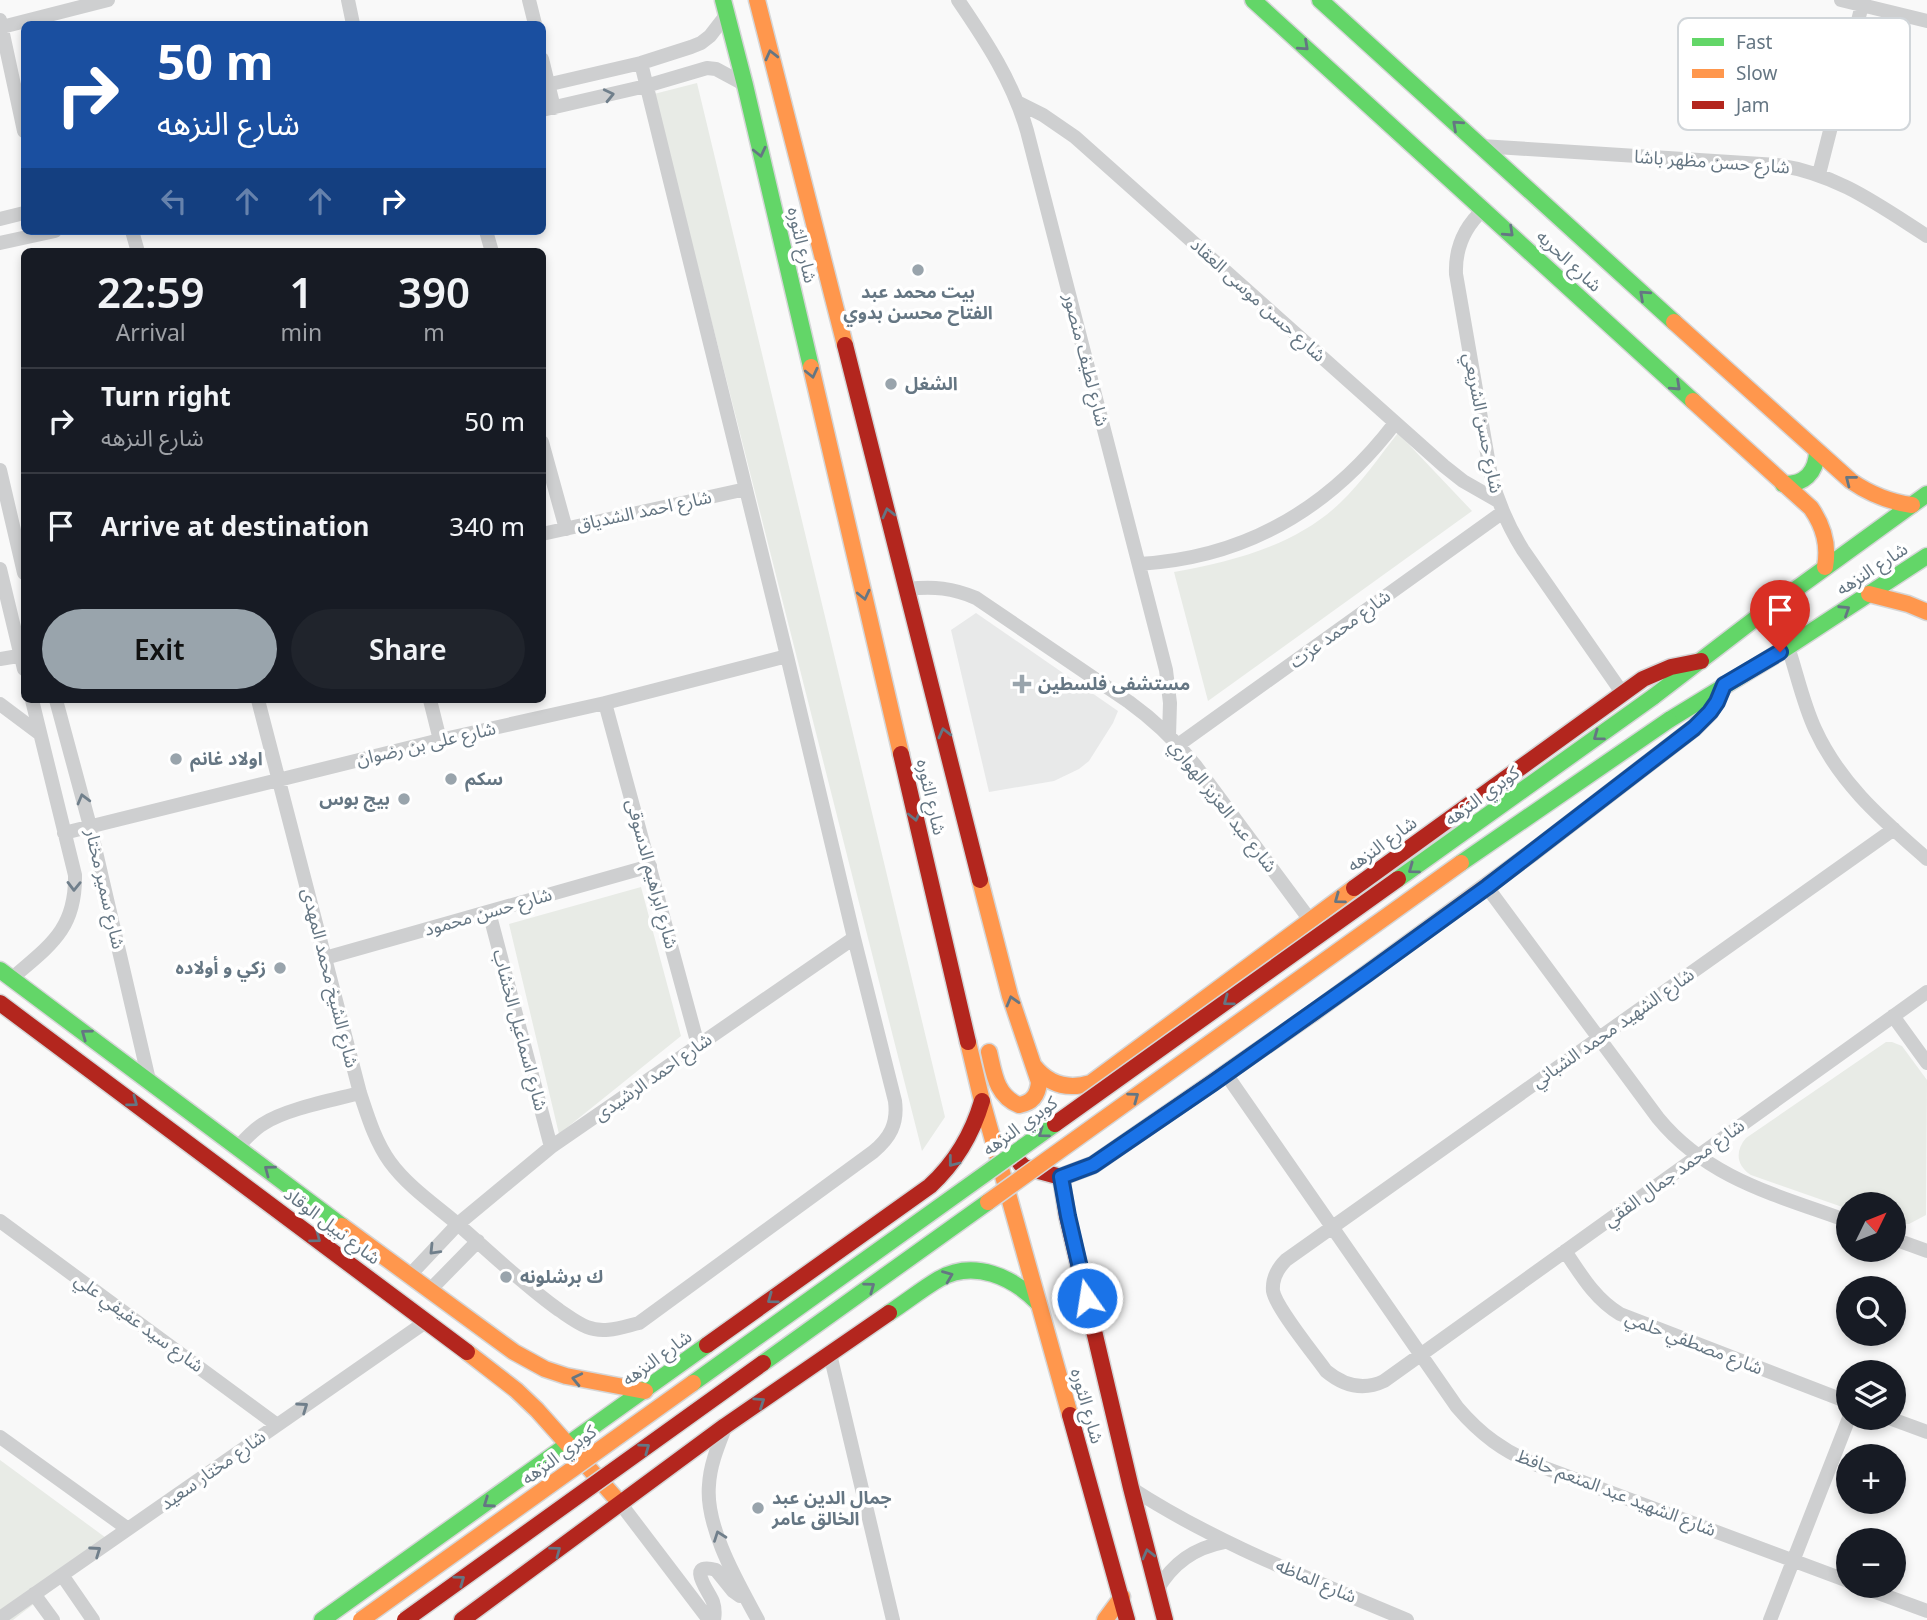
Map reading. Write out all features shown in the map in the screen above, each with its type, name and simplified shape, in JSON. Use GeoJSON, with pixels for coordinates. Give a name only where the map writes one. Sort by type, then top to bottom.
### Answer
{"type":"FeatureCollection","features":[{"type":"Feature","properties":{"kind":"main road","name":"شارع الثوره"},"geometry":{"type":"LineString","coordinates":[[757,0],[1010,996],[1034,1066]]}},
{"type":"Feature","properties":{"kind":"main road","name":"شارع الحريه"},"geometry":{"type":"LineString","coordinates":[[1253,0],[1811,508],[1821,523],[1827,540],[1825,567]]}},
{"type":"Feature","properties":{"kind":"main road","name":"شارع الحريه"},"geometry":{"type":"LineString","coordinates":[[1320,0],[1850,481],[1893,502],[1912,505]]}},
{"type":"Feature","properties":{"kind":"main road","name":"شارع الثوره"},"geometry":{"type":"LineString","coordinates":[[725,7],[982,1101],[1127,1620]]}},
{"type":"Feature","properties":{"kind":"main road"},"geometry":{"type":"LineString","coordinates":[[1783,484],[1795,484],[1811,475],[1817,452]]}},
{"type":"Feature","properties":{"kind":"main road","name":"شارع النزهه"},"geometry":{"type":"LineString","coordinates":[[1034,1066],[1043,1077],[1056,1084],[1084,1086],[1097,1080],[1310,920],[1643,679],[1680,664],[1701,661],[1927,494]]}},
{"type":"Feature","properties":{"kind":"main road","name":"شارع النزهه"},"geometry":{"type":"LineString","coordinates":[[1061,1177],[1093,1165],[1220,1078],[1487,887],[1694,728],[1717,702],[1724,685],[1927,556]]}},
{"type":"Feature","properties":{"kind":"main road"},"geometry":{"type":"LineString","coordinates":[[1869,594],[1927,612]]}},
{"type":"Feature","properties":{"kind":"main road","name":"كوبري النزهه"},"geometry":{"type":"LineString","coordinates":[[361,1620],[1701,661]]}},
{"type":"Feature","properties":{"kind":"main road"},"geometry":{"type":"LineString","coordinates":[[405,1620],[1506,831],[1724,685]]}},
{"type":"Feature","properties":{"kind":"main road","name":"شارع نبيل الوقاد"},"geometry":{"type":"LineString","coordinates":[[6,975],[514,1352],[528,1379],[537,1410],[620,1503]]}},
{"type":"Feature","properties":{"kind":"main road"},"geometry":{"type":"LineString","coordinates":[[955,985],[972,1001],[1000,1092],[1009,1103],[1024,1105],[1035,1097],[1039,1088],[1034,1066]]}},
{"type":"Feature","properties":{"kind":"main road","name":"شارع نبيل الوقاد"},"geometry":{"type":"LineString","coordinates":[[0,1003],[427,1321],[528,1379],[580,1380],[645,1391]]}},
{"type":"Feature","properties":{"kind":"main road"},"geometry":{"type":"LineString","coordinates":[[1174,1021],[1168,1046],[1174,1065],[1188,1078],[1200,1082],[1220,1078]]}},
{"type":"Feature","properties":{"kind":"main road","name":"شارع النزهه"},"geometry":{"type":"LineString","coordinates":[[322,1620],[922,1193],[954,1162],[976,1123],[982,1101]]}},
{"type":"Feature","properties":{"kind":"main road"},"geometry":{"type":"LineString","coordinates":[[991,1135],[1024,1167],[1061,1177]]}},
{"type":"Feature","properties":{"kind":"main road","name":"شارع الثوره"},"geometry":{"type":"LineString","coordinates":[[1061,1177],[1131,1488],[1165,1620]]}},
{"type":"Feature","properties":{"kind":"main road"},"geometry":{"type":"LineString","coordinates":[[814,1270],[833,1283],[848,1302],[856,1337]]}},
{"type":"Feature","properties":{"kind":"main road"},"geometry":{"type":"LineString","coordinates":[[461,1620],[483,1614],[620,1503],[725,1426],[941,1278],[976,1270],[999,1274],[1021,1286],[1038,1303]]}},
{"type":"Feature","properties":{"kind":"main road"},"geometry":{"type":"LineString","coordinates":[[1105,1620],[1122,1597]]}},
{"type":"Feature","properties":{"kind":"street"},"geometry":{"type":"LineString","coordinates":[[21,117],[1,24],[108,0]]}},
{"type":"Feature","properties":{"kind":"street"},"geometry":{"type":"LineString","coordinates":[[348,0],[352,21]]}},
{"type":"Feature","properties":{"kind":"street"},"geometry":{"type":"LineString","coordinates":[[529,0],[534,21]]}},
{"type":"Feature","properties":{"kind":"street","name":"شارع لطيف منصور"},"geometry":{"type":"LineString","coordinates":[[958,0],[991,48],[1005,74],[1027,131],[1168,681],[1173,740]]}},
{"type":"Feature","properties":{"kind":"street"},"geometry":{"type":"LineString","coordinates":[[1841,0],[1927,21]]}},
{"type":"Feature","properties":{"kind":"street"},"geometry":{"type":"LineString","coordinates":[[1859,18],[1862,5]]}},
{"type":"Feature","properties":{"kind":"street"},"geometry":{"type":"LineString","coordinates":[[546,85],[641,63],[701,43],[710,36],[725,7]]}},
{"type":"Feature","properties":{"kind":"street","name":"شارع الشيخ محمد المهدى"},"geometry":{"type":"LineString","coordinates":[[259,703],[360,1093],[374,1135],[394,1167],[410,1184],[542,1298],[568,1316],[588,1328],[612,1330],[639,1323],[873,1152],[891,1135],[897,1112],[641,63]]}},
{"type":"Feature","properties":{"kind":"street"},"geometry":{"type":"LineString","coordinates":[[548,109],[646,86],[707,68],[725,73],[745,85]]}},
{"type":"Feature","properties":{"kind":"street","name":"شارع حسن موسى العقاد"},"geometry":{"type":"LineString","coordinates":[[1017,102],[1052,120],[1082,143],[1395,423],[1453,473],[1500,506]]}},
{"type":"Feature","properties":{"kind":"street"},"geometry":{"type":"LineString","coordinates":[[1819,174],[1830,130]]}},
{"type":"Feature","properties":{"kind":"street","name":"شارع حسن مظهر باشا"},"geometry":{"type":"LineString","coordinates":[[1480,146],[1777,165],[1819,174],[1852,189],[1927,236]]}},
{"type":"Feature","properties":{"kind":"street","name":"شارع حسن الشريعي"},"geometry":{"type":"LineString","coordinates":[[1483,209],[1462,238],[1456,274],[1491,476],[1500,506],[1523,550],[1623,694]]}},
{"type":"Feature","properties":{"kind":"street"},"geometry":{"type":"LineString","coordinates":[[0,219],[21,214]]}},
{"type":"Feature","properties":{"kind":"street"},"geometry":{"type":"LineString","coordinates":[[0,243],[37,235]]}},
{"type":"Feature","properties":{"kind":"street"},"geometry":{"type":"LineString","coordinates":[[1139,564],[1197,557],[1236,545],[1273,529],[1308,509],[1341,484],[1370,455],[1395,423]]}},
{"type":"Feature","properties":{"kind":"street"},"geometry":{"type":"LineString","coordinates":[[546,456],[566,529]]}},
{"type":"Feature","properties":{"kind":"street"},"geometry":{"type":"LineString","coordinates":[[0,470],[21,560]]}},
{"type":"Feature","properties":{"kind":"street","name":"شارع احمد الشدياق"},"geometry":{"type":"LineString","coordinates":[[546,533],[746,489]]}},
{"type":"Feature","properties":{"kind":"street","name":"شارع محمد عزت"},"geometry":{"type":"LineString","coordinates":[[1173,740],[1500,506]]}},
{"type":"Feature","properties":{"kind":"street"},"geometry":{"type":"LineString","coordinates":[[0,569],[21,652]]}},
{"type":"Feature","properties":{"kind":"street","name":"شارع عبد العزيز الهواري"},"geometry":{"type":"LineString","coordinates":[[908,589],[936,587],[957,590],[976,598],[1129,702],[1173,740],[1195,765],[1310,920]]}},
{"type":"Feature","properties":{"kind":"street"},"geometry":{"type":"LineString","coordinates":[[1787,647],[1799,678],[1807,711],[1829,757],[1860,798],[1927,859]]}},
{"type":"Feature","properties":{"kind":"street","name":"شارع على بن رضوان"},"geometry":{"type":"LineString","coordinates":[[65,833],[440,740],[605,703],[787,656]]}},
{"type":"Feature","properties":{"kind":"street"},"geometry":{"type":"LineString","coordinates":[[0,659],[21,660]]}},
{"type":"Feature","properties":{"kind":"street","name":"شارع سمير مختار"},"geometry":{"type":"LineString","coordinates":[[6,975],[57,937],[72,908],[75,892],[75,875],[33,703]]}},
{"type":"Feature","properties":{"kind":"street","name":"شارع سمير مختار"},"geometry":{"type":"LineString","coordinates":[[57,703],[90,826],[149,1080]]}},
{"type":"Feature","properties":{"kind":"street"},"geometry":{"type":"LineString","coordinates":[[431,703],[440,740]]}},
{"type":"Feature","properties":{"kind":"street","name":"شارع ابراهيم الدسوقى"},"geometry":{"type":"LineString","coordinates":[[605,703],[698,1045]]}},
{"type":"Feature","properties":{"kind":"street"},"geometry":{"type":"LineString","coordinates":[[0,704],[40,734]]}},
{"type":"Feature","properties":{"kind":"street","name":"شارع الشهيد محمد الشباني"},"geometry":{"type":"LineString","coordinates":[[1332,1227],[1894,829]]}},
{"type":"Feature","properties":{"kind":"street","name":"شارع حسن محمود"},"geometry":{"type":"LineString","coordinates":[[325,958],[650,866]]}},
{"type":"Feature","properties":{"kind":"street"},"geometry":{"type":"LineString","coordinates":[[1487,887],[1676,1139],[1697,1157],[1730,1176],[1836,1216]]}},
{"type":"Feature","properties":{"kind":"street","name":"شارع اسماعيل الخشاب"},"geometry":{"type":"LineString","coordinates":[[489,912],[551,1147]]}},
{"type":"Feature","properties":{"kind":"street","name":"شارع احمد الرشيدى"},"geometry":{"type":"LineString","coordinates":[[409,1276],[458,1224],[551,1147],[854,938]]}},
{"type":"Feature","properties":{"kind":"street","name":"شارع محمد جمال الفقي"},"geometry":{"type":"LineString","coordinates":[[1421,1354],[1927,992]]}},
{"type":"Feature","properties":{"kind":"street"},"geometry":{"type":"LineString","coordinates":[[1893,1017],[1927,1063]]}},
{"type":"Feature","properties":{"kind":"street","name":"شارع الشهيد عبد المنعم حافظ"},"geometry":{"type":"LineString","coordinates":[[1220,1078],[1332,1227],[1468,1420],[1480,1432],[1507,1451],[1537,1465],[1836,1577]]}},
{"type":"Feature","properties":{"kind":"street"},"geometry":{"type":"LineString","coordinates":[[238,1147],[252,1132],[281,1115],[360,1093]]}},
{"type":"Feature","properties":{"kind":"street","name":"شارع سيد عفيفي علي"},"geometry":{"type":"LineString","coordinates":[[1,1224],[277,1425]]}},
{"type":"Feature","properties":{"kind":"street"},"geometry":{"type":"LineString","coordinates":[[1332,1227],[1280,1266],[1273,1282],[1279,1307],[1326,1371],[1343,1383],[1353,1386],[1375,1385],[1421,1354]]}},
{"type":"Feature","properties":{"kind":"street"},"geometry":{"type":"LineString","coordinates":[[429,1291],[478,1241]]}},
{"type":"Feature","properties":{"kind":"street"},"geometry":{"type":"LineString","coordinates":[[1906,1243],[1927,1251]]}},
{"type":"Feature","properties":{"kind":"street","name":"شارع مصطفي حلمي"},"geometry":{"type":"LineString","coordinates":[[1565,1251],[1591,1290],[1604,1304],[1620,1314],[1836,1397]]}},
{"type":"Feature","properties":{"kind":"street","name":"شارع مختار سعيد"},"geometry":{"type":"LineString","coordinates":[[0,1618],[427,1321]]}},
{"type":"Feature","properties":{"kind":"street"},"geometry":{"type":"LineString","coordinates":[[830,1354],[893,1620]]}},
{"type":"Feature","properties":{"kind":"street"},"geometry":{"type":"LineString","coordinates":[[1906,1424],[1927,1432]]}},
{"type":"Feature","properties":{"kind":"street"},"geometry":{"type":"LineString","coordinates":[[725,1426],[710,1473],[710,1512],[733,1573],[758,1620]]}},
{"type":"Feature","properties":{"kind":"street"},"geometry":{"type":"LineString","coordinates":[[1770,1620],[1844,1430]]}},
{"type":"Feature","properties":{"kind":"street"},"geometry":{"type":"LineString","coordinates":[[0,1437],[128,1529]]}},
{"type":"Feature","properties":{"kind":"street","name":"شارع الماظه"},"geometry":{"type":"LineString","coordinates":[[1131,1488],[1177,1517],[1225,1542],[1407,1620]]}},
{"type":"Feature","properties":{"kind":"street"},"geometry":{"type":"LineString","coordinates":[[620,1503],[711,1620]]}},
{"type":"Feature","properties":{"kind":"street"},"geometry":{"type":"LineString","coordinates":[[1157,1590],[1174,1566],[1185,1557],[1225,1542]]}},
{"type":"Feature","properties":{"kind":"street"},"geometry":{"type":"LineString","coordinates":[[711,1620],[715,1610],[713,1602],[700,1582],[704,1570],[716,1570],[733,1591],[747,1600]]}},
{"type":"Feature","properties":{"kind":"street"},"geometry":{"type":"LineString","coordinates":[[62,1575],[93,1620]]}},
{"type":"Feature","properties":{"kind":"street"},"geometry":{"type":"LineString","coordinates":[[34,1594],[53,1620]]}},
{"type":"Feature","properties":{"kind":"street"},"geometry":{"type":"LineString","coordinates":[[1892,1598],[1927,1611]]}},
{"type":"Feature","properties":{"kind":"shaded area"},"geometry":{"type":"Polygon","coordinates":[[[697,83],[945,1117],[922,1151],[654,94],[697,83]]]}},
{"type":"Feature","properties":{"kind":"shaded area"},"geometry":{"type":"Polygon","coordinates":[[[1398,433],[1472,511],[1208,701],[1174,572],[1241,557],[1303,530],[1322,518],[1348,495],[1398,433]]]}},
{"type":"Feature","properties":{"kind":"shaded area","name":"مستشفى فلسطين"},"geometry":{"type":"Polygon","coordinates":[[[976,613],[1118,711],[1089,761],[1079,769],[1054,781],[989,792],[951,630],[976,613]]]}},
{"type":"Feature","properties":{"kind":"shaded area"},"geometry":{"type":"Polygon","coordinates":[[[641,887],[681,1036],[559,1134],[509,924],[641,887]]]}},
{"type":"Feature","properties":{"kind":"shaded area"},"geometry":{"type":"Polygon","coordinates":[[[1886,1042],[1902,1046],[1927,1080],[1926,1215],[1906,1224],[1906,1192],[1836,1192],[1836,1205],[1751,1175],[1742,1167],[1739,1158],[1740,1148],[1746,1138],[1886,1042]]]}},
{"type":"Feature","properties":{"kind":"shaded area"},"geometry":{"type":"Polygon","coordinates":[[[0,1460],[113,1543],[13,1620],[0,1620],[0,1460]]]}},
{"type":"Feature","properties":{"kind":"traffic: fast"},"geometry":{"type":"LineString","coordinates":[[723,0],[811,367]]}},
{"type":"Feature","properties":{"kind":"traffic: fast"},"geometry":{"type":"LineString","coordinates":[[1253,0],[1693,401]]}},
{"type":"Feature","properties":{"kind":"traffic: fast"},"geometry":{"type":"LineString","coordinates":[[1320,0],[1674,322]]}},
{"type":"Feature","properties":{"kind":"traffic: fast"},"geometry":{"type":"LineString","coordinates":[[1783,484],[1797,482],[1808,476],[1814,466],[1817,452]]}},
{"type":"Feature","properties":{"kind":"traffic: fast"},"geometry":{"type":"LineString","coordinates":[[1653,697],[1756,618],[1927,494]]}},
{"type":"Feature","properties":{"kind":"traffic: fast"},"geometry":{"type":"LineString","coordinates":[[1669,720],[1780,652],[1927,556]]}},
{"type":"Feature","properties":{"kind":"traffic: fast"},"geometry":{"type":"LineString","coordinates":[[1533,852],[1694,728],[1710,712],[1724,685]]}},
{"type":"Feature","properties":{"kind":"traffic: fast"},"geometry":{"type":"LineString","coordinates":[[1398,879],[1653,697]]}},
{"type":"Feature","properties":{"kind":"traffic: fast"},"geometry":{"type":"LineString","coordinates":[[1461,863],[1669,720]]}},
{"type":"Feature","properties":{"kind":"traffic: fast"},"geometry":{"type":"LineString","coordinates":[[0,970],[342,1226]]}},
{"type":"Feature","properties":{"kind":"traffic: fast"},"geometry":{"type":"LineString","coordinates":[[693,1383],[1055,1124]]}},
{"type":"Feature","properties":{"kind":"traffic: fast"},"geometry":{"type":"LineString","coordinates":[[763,1363],[988,1202]]}},
{"type":"Feature","properties":{"kind":"traffic: fast"},"geometry":{"type":"LineString","coordinates":[[889,1313],[939,1279],[966,1271],[979,1271],[1005,1279],[1017,1285],[1038,1303]]}},
{"type":"Feature","properties":{"kind":"traffic: fast"},"geometry":{"type":"LineString","coordinates":[[322,1620],[707,1345]]}},
{"type":"Feature","properties":{"kind":"traffic: slow"},"geometry":{"type":"LineString","coordinates":[[757,0],[845,345]]}},
{"type":"Feature","properties":{"kind":"traffic: slow"},"geometry":{"type":"LineString","coordinates":[[1674,322],[1851,481],[1880,497],[1912,505]]}},
{"type":"Feature","properties":{"kind":"traffic: slow"},"geometry":{"type":"LineString","coordinates":[[811,367],[901,754]]}},
{"type":"Feature","properties":{"kind":"traffic: slow"},"geometry":{"type":"LineString","coordinates":[[1693,401],[1811,508],[1824,536],[1825,567]]}},
{"type":"Feature","properties":{"kind":"traffic: slow"},"geometry":{"type":"LineString","coordinates":[[1869,594],[1927,612]]}},
{"type":"Feature","properties":{"kind":"traffic: slow"},"geometry":{"type":"LineString","coordinates":[[1313,1013],[1533,852]]}},
{"type":"Feature","properties":{"kind":"traffic: slow"},"geometry":{"type":"LineString","coordinates":[[988,1202],[1461,863]]}},
{"type":"Feature","properties":{"kind":"traffic: slow"},"geometry":{"type":"LineString","coordinates":[[980,880],[1010,996],[1039,1082],[1036,1094],[1031,1100],[1019,1105],[1005,1096],[997,1083],[989,1052]]}},
{"type":"Feature","properties":{"kind":"traffic: slow"},"geometry":{"type":"LineString","coordinates":[[1034,1066],[1053,1082],[1067,1086],[1091,1083],[1354,888]]}},
{"type":"Feature","properties":{"kind":"traffic: slow"},"geometry":{"type":"LineString","coordinates":[[968,1042],[1070,1415]]}},
{"type":"Feature","properties":{"kind":"traffic: slow"},"geometry":{"type":"LineString","coordinates":[[342,1226],[514,1352],[545,1369],[566,1376],[645,1391]]}},
{"type":"Feature","properties":{"kind":"traffic: slow"},"geometry":{"type":"LineString","coordinates":[[467,1352],[537,1410],[620,1503]]}},
{"type":"Feature","properties":{"kind":"traffic: slow"},"geometry":{"type":"LineString","coordinates":[[361,1620],[693,1383]]}},
{"type":"Feature","properties":{"kind":"traffic: slow"},"geometry":{"type":"LineString","coordinates":[[1105,1620],[1122,1597]]}},
{"type":"Feature","properties":{"kind":"traffic: jam"},"geometry":{"type":"LineString","coordinates":[[845,345],[980,880]]}},
{"type":"Feature","properties":{"kind":"traffic: jam"},"geometry":{"type":"LineString","coordinates":[[1354,888],[1643,679],[1671,667],[1701,661]]}},
{"type":"Feature","properties":{"kind":"traffic: jam"},"geometry":{"type":"LineString","coordinates":[[901,754],[968,1042]]}},
{"type":"Feature","properties":{"kind":"traffic: jam"},"geometry":{"type":"LineString","coordinates":[[1055,1124],[1398,879]]}},
{"type":"Feature","properties":{"kind":"traffic: jam"},"geometry":{"type":"LineString","coordinates":[[0,1003],[467,1352]]}},
{"type":"Feature","properties":{"kind":"traffic: jam"},"geometry":{"type":"LineString","coordinates":[[1020,1163],[1024,1167],[1061,1177],[1093,1165],[1313,1013]]}},
{"type":"Feature","properties":{"kind":"traffic: jam"},"geometry":{"type":"LineString","coordinates":[[707,1345],[930,1186],[962,1147],[982,1101]]}},
{"type":"Feature","properties":{"kind":"traffic: jam"},"geometry":{"type":"LineString","coordinates":[[1061,1177],[1067,1216],[1165,1620]]}},
{"type":"Feature","properties":{"kind":"traffic: jam"},"geometry":{"type":"LineString","coordinates":[[462,1620],[725,1426],[889,1313]]}},
{"type":"Feature","properties":{"kind":"traffic: jam"},"geometry":{"type":"LineString","coordinates":[[405,1620],[763,1363]]}},
{"type":"Feature","properties":{"kind":"traffic: jam"},"geometry":{"type":"LineString","coordinates":[[1070,1415],[1127,1620]]}},
{"type":"Feature","properties":{"kind":"place","name":"بيت محمد عبد الفتاح محسن بدوي"},"geometry":{"type":"Point","coordinates":[918,270]}},
{"type":"Feature","properties":{"kind":"place","name":"الشغل"},"geometry":{"type":"Point","coordinates":[891,384]}},
{"type":"Feature","properties":{"kind":"place","name":"مستشفى فلسطين"},"geometry":{"type":"Point","coordinates":[1022,684]}},
{"type":"Feature","properties":{"kind":"place","name":"اولاد غانم"},"geometry":{"type":"Point","coordinates":[176,759]}},
{"type":"Feature","properties":{"kind":"place","name":"سكم"},"geometry":{"type":"Point","coordinates":[451,779]}},
{"type":"Feature","properties":{"kind":"place","name":"بيج بوس"},"geometry":{"type":"Point","coordinates":[404,799]}},
{"type":"Feature","properties":{"kind":"place","name":"زكي و أولاده"},"geometry":{"type":"Point","coordinates":[280,968]}},
{"type":"Feature","properties":{"kind":"place","name":"ك برشلونه"},"geometry":{"type":"Point","coordinates":[506,1277]}},
{"type":"Feature","properties":{"kind":"place","name":"جمال الدين عبد الخالق عامر"},"geometry":{"type":"Point","coordinates":[758,1508]}},
{"type":"Feature","properties":{"kind":"route"},"geometry":{"type":"LineString","coordinates":[[1087,1298],[1061,1177],[1093,1165],[1213,1083],[1487,887],[1694,728],[1717,702],[1724,685],[1780,652]]}}]}
